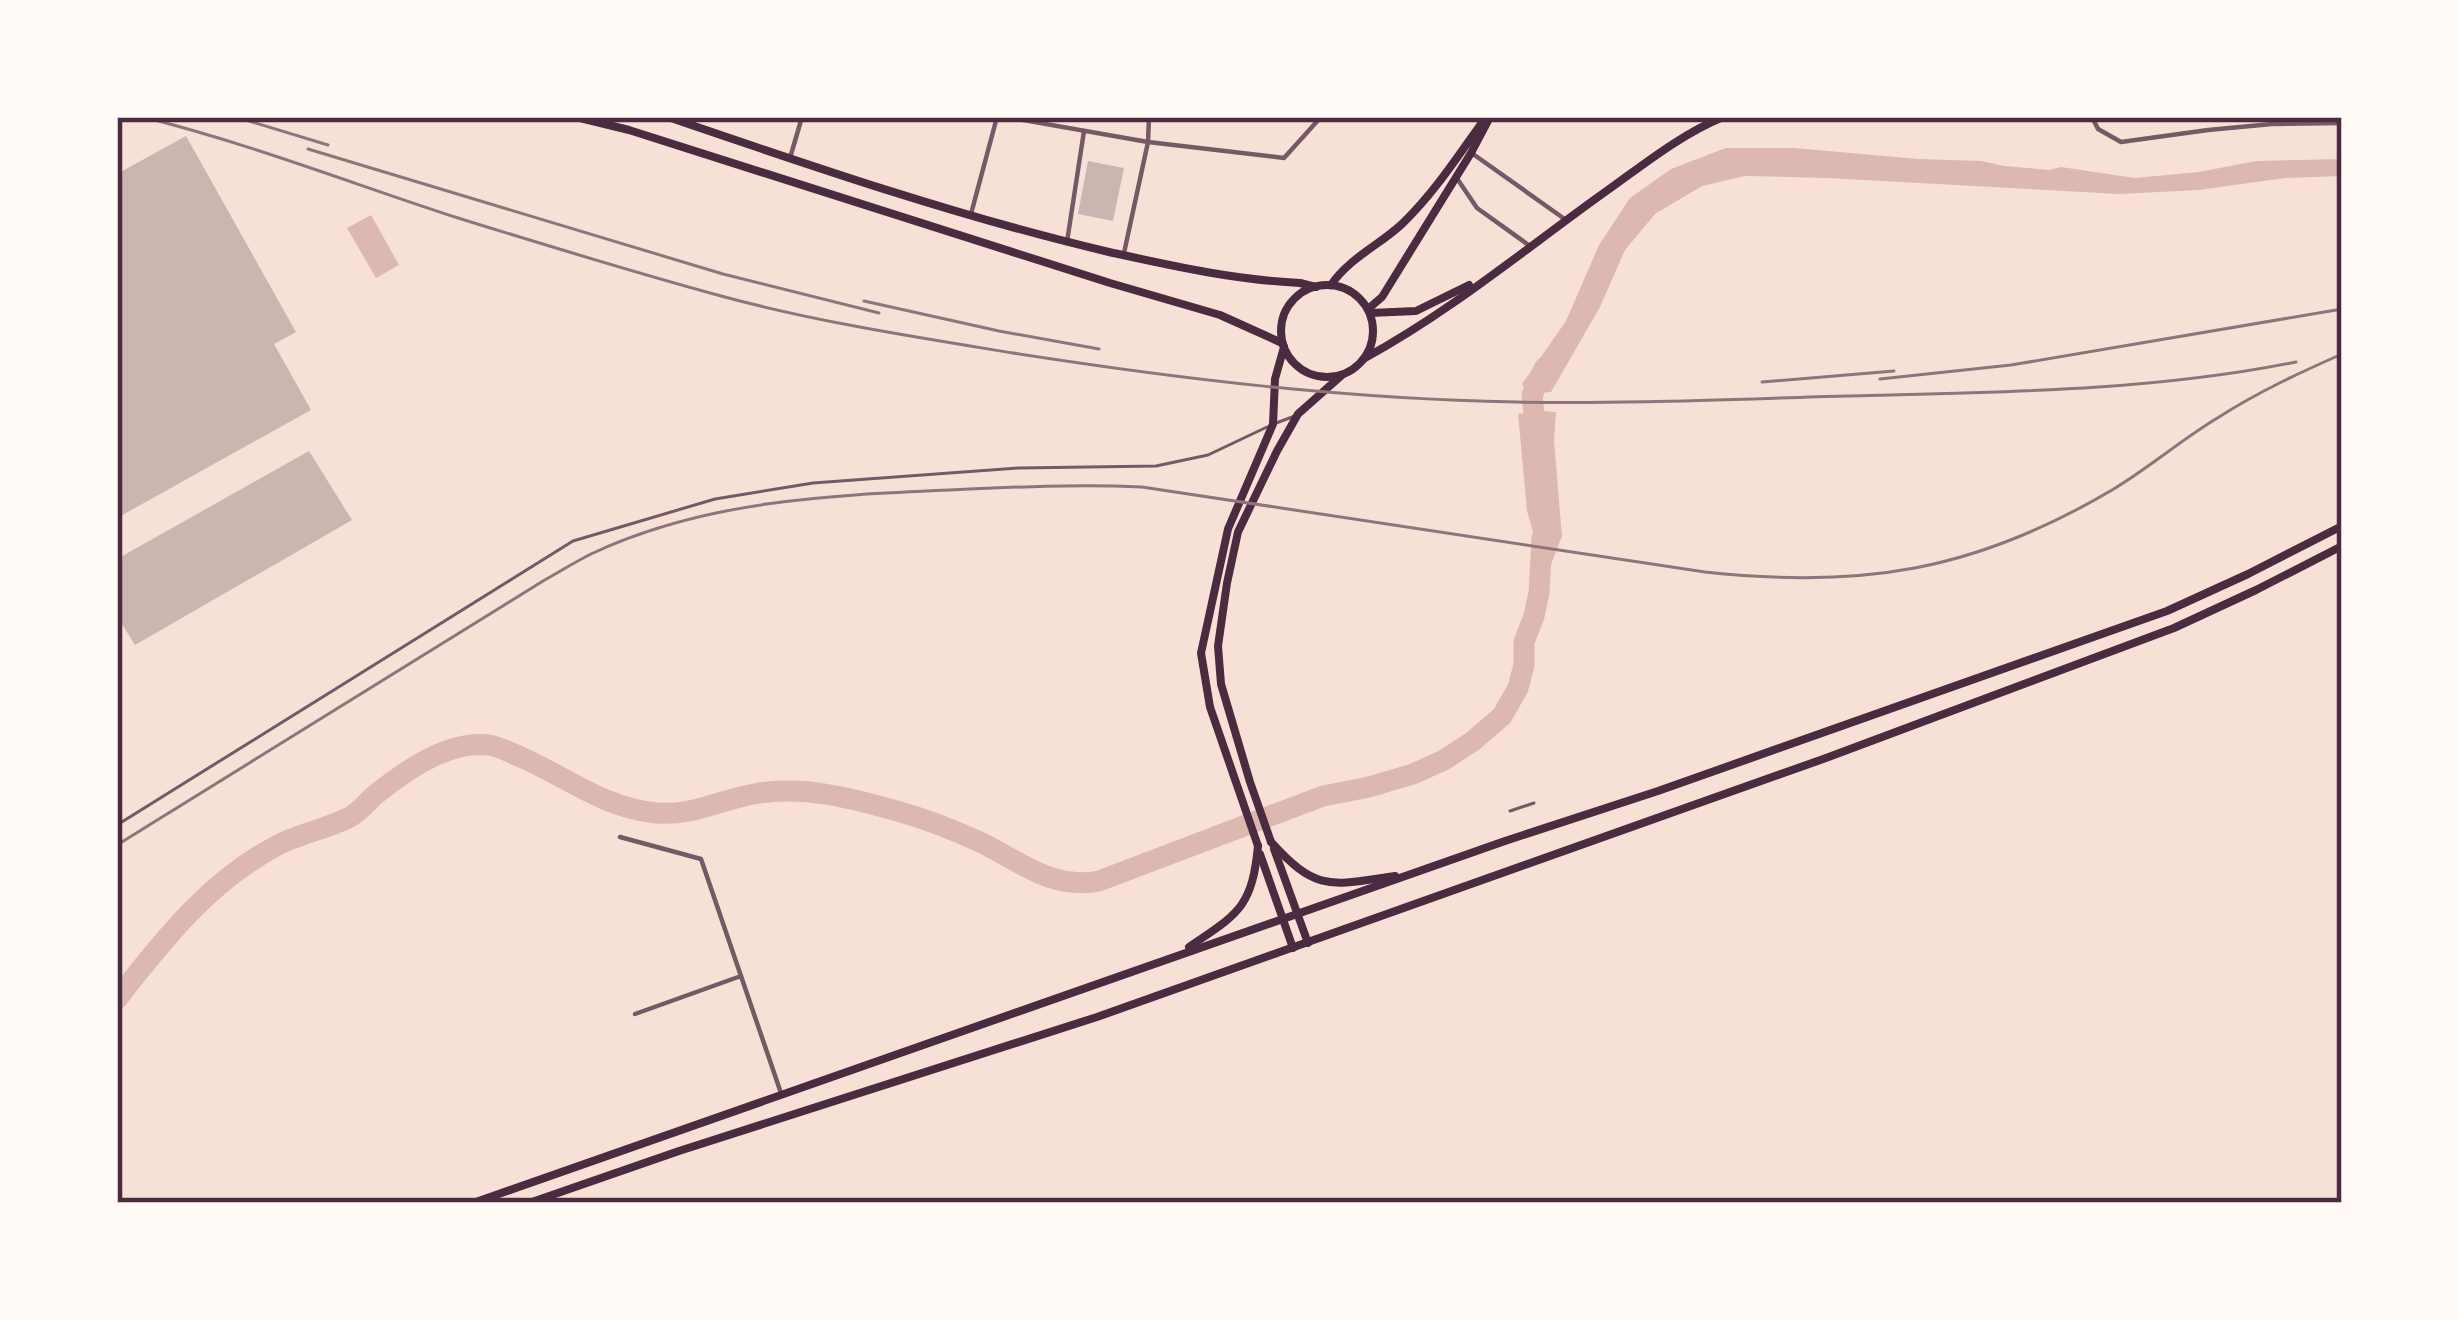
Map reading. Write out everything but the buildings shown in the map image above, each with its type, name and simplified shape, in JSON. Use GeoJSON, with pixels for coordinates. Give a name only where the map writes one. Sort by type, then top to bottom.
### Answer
{"type":"FeatureCollection","features":[{"type":"Feature","properties":{"kind":"main road"},"geometry":{"type":"LineString","coordinates":[[575,117],[1220,315],[1283,345],[1299,368],[1312,375],[1342,375]]}},
{"type":"Feature","properties":{"kind":"main road"},"geometry":{"type":"LineString","coordinates":[[668,117],[1067,242],[1199,272],[1316,287]]}},
{"type":"Feature","properties":{"kind":"main road"},"geometry":{"type":"LineString","coordinates":[[1368,311],[1382,297],[1471,153],[1488,117]]}},
{"type":"Feature","properties":{"kind":"main road"},"geometry":{"type":"LineString","coordinates":[[1331,285],[1340,272],[1400,226],[1488,117]]}},
{"type":"Feature","properties":{"kind":"main road"},"geometry":{"type":"LineString","coordinates":[[1308,943],[1250,782],[1221,684],[1218,646],[1238,532],[1255,494],[1298,414],[1342,375],[1413,332],[1699,122],[1723,117]]}},
{"type":"Feature","properties":{"kind":"main road"},"geometry":{"type":"LineString","coordinates":[[1368,311],[1416,311],[1502,267]]}},
{"type":"Feature","properties":{"kind":"main road"},"geometry":{"type":"LineString","coordinates":[[1293,948],[1210,707],[1201,653],[1228,529],[1273,424],[1284,313],[1304,291],[1316,287],[1331,285],[1357,296],[1374,332],[1365,358]]}},
{"type":"Feature","properties":{"kind":"main road"},"geometry":{"type":"LineString","coordinates":[[473,1203],[2167,611],[2342,526]]}},
{"type":"Feature","properties":{"kind":"main road"},"geometry":{"type":"LineString","coordinates":[[529,1203],[1097,1017],[1826,758],[2174,628],[2342,546]]}},
{"type":"Feature","properties":{"kind":"main road"},"geometry":{"type":"LineString","coordinates":[[1271,842],[1310,878],[1336,885],[1414,873]]}},
{"type":"Feature","properties":{"kind":"main road"},"geometry":{"type":"LineString","coordinates":[[1178,955],[1235,915],[1248,898],[1258,847]]}},
{"type":"Feature","properties":{"kind":"street"},"geometry":{"type":"LineString","coordinates":[[790,158],[802,117]]}},
{"type":"Feature","properties":{"kind":"street"},"geometry":{"type":"LineString","coordinates":[[971,214],[1002,117],[1148,142],[1284,158],[1321,117]]}},
{"type":"Feature","properties":{"kind":"street"},"geometry":{"type":"LineString","coordinates":[[1124,255],[1149,117]]}},
{"type":"Feature","properties":{"kind":"street"},"geometry":{"type":"LineString","coordinates":[[2092,117],[2098,129],[2121,142],[2272,124],[2342,123]]}},
{"type":"Feature","properties":{"kind":"street"},"geometry":{"type":"LineString","coordinates":[[1067,242],[1084,131]]}},
{"type":"Feature","properties":{"kind":"street"},"geometry":{"type":"LineString","coordinates":[[1471,153],[1567,220]]}},
{"type":"Feature","properties":{"kind":"street"},"geometry":{"type":"LineString","coordinates":[[1456,177],[1477,208],[1530,245]]}},
{"type":"Feature","properties":{"kind":"street"},"geometry":{"type":"LineString","coordinates":[[620,837],[701,860],[782,1096]]}},
{"type":"Feature","properties":{"kind":"street"},"geometry":{"type":"LineString","coordinates":[[635,1014],[741,976]]}},
{"type":"Feature","properties":{"kind":"lane"},"geometry":{"type":"LineString","coordinates":[[117,825],[573,541],[715,499],[813,483],[1019,468],[1156,466],[1208,455],[1298,414]]}},
{"type":"Feature","properties":{"kind":"lane"},"geometry":{"type":"LineString","coordinates":[[1510,811],[1534,803]]}},
{"type":"Feature","properties":{"kind":"shaded area"},"geometry":{"type":"Polygon","coordinates":[[[1726,148],[1981,161],[2135,178],[2256,161],[2342,159],[2342,176],[2119,194],[1745,176],[1702,186],[1655,214],[1625,250],[1600,307],[1551,392],[1524,387],[1566,321],[1599,245],[1630,198],[1671,169],[1726,148]]]}},
{"type":"Feature","properties":{"kind":"shaded area"},"geometry":{"type":"Polygon","coordinates":[[[371,215],[399,265],[376,278],[347,228],[371,215]]]}},
{"type":"Feature","properties":{"kind":"shaded area"},"geometry":{"type":"Polygon","coordinates":[[[1556,412],[1562,536],[1546,569],[1539,565],[1527,511],[1518,414],[1556,412]]]}},
{"type":"Feature","properties":{"kind":"waterway"},"geometry":{"type":"LineString","coordinates":[[1536,435],[1532,395],[1545,367]]}},
{"type":"Feature","properties":{"kind":"waterway"},"geometry":{"type":"LineString","coordinates":[[117,999],[210,893],[255,858],[352,816],[428,759],[474,745],[502,749],[604,799],[638,810],[682,812],[772,792],[826,794],[940,825],[1052,878],[1099,881],[1323,796],[1413,774],[1473,741],[1502,716],[1518,688],[1524,642],[1539,593],[1542,538]]}},
{"type":"Feature","properties":{"kind":"waterway"},"geometry":{"type":"LineString","coordinates":[[117,1197],[122,1203]]}},
{"type":"Feature","properties":{"kind":"railway"},"geometry":{"type":"LineString","coordinates":[[143,117],[523,238],[757,305],[940,341],[1201,379],[1453,400],[1640,402],[2072,389],[2296,362]]}},
{"type":"Feature","properties":{"kind":"railway"},"geometry":{"type":"LineString","coordinates":[[236,117],[328,145]]}},
{"type":"Feature","properties":{"kind":"railway"},"geometry":{"type":"LineString","coordinates":[[308,149],[723,274],[879,313]]}},
{"type":"Feature","properties":{"kind":"railway"},"geometry":{"type":"LineString","coordinates":[[864,301],[1099,349]]}},
{"type":"Feature","properties":{"kind":"railway"},"geometry":{"type":"LineString","coordinates":[[1880,379],[2011,365],[2342,309]]}},
{"type":"Feature","properties":{"kind":"railway"},"geometry":{"type":"LineString","coordinates":[[117,845],[579,560],[634,536],[722,512],[858,495],[1046,486],[1142,487],[1705,572],[1762,577],[1867,575],[1964,556],[2062,517],[2126,481],[2234,408],[2342,354]]}},
{"type":"Feature","properties":{"kind":"railway"},"geometry":{"type":"LineString","coordinates":[[1762,382],[1894,371]]}}]}
